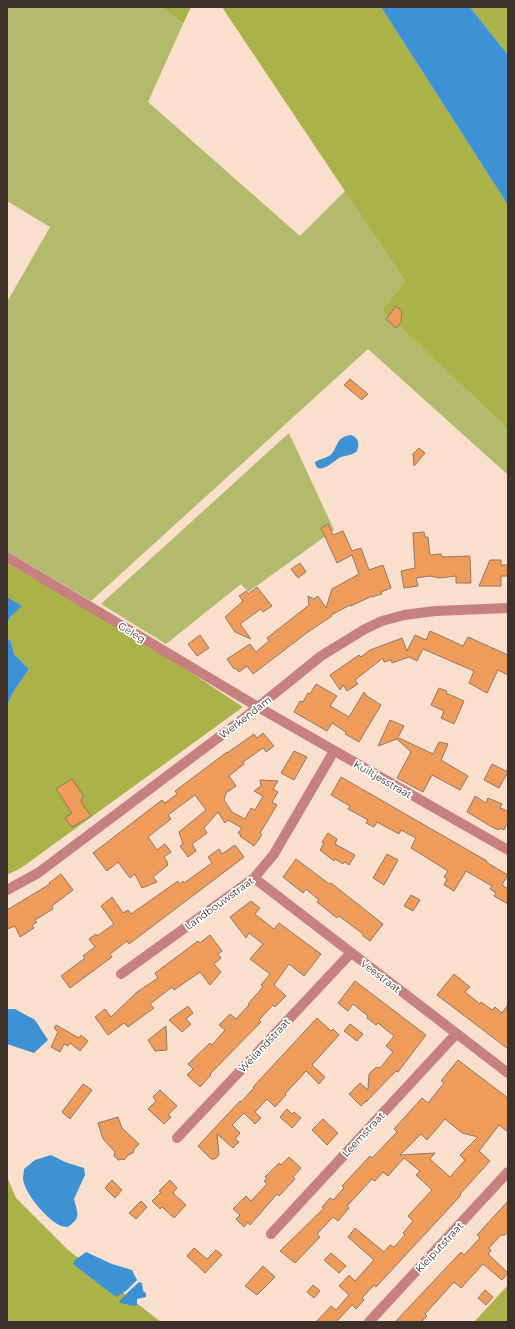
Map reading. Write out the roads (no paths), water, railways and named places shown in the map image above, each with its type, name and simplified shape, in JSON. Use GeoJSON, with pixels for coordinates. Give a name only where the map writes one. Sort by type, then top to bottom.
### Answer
{"type":"FeatureCollection","features":[{"type":"Feature","properties":{"kind":"street","name":"Geleg"},"geometry":{"type":"LineString","coordinates":[[7,557],[258,707]]}},
{"type":"Feature","properties":{"kind":"street","name":"Werkendam"},"geometry":{"type":"LineString","coordinates":[[7,890],[38,873],[243,720],[321,656],[365,629],[382,621],[404,615],[436,611],[508,608]]}},
{"type":"Feature","properties":{"kind":"street","name":"Kuiltjesstraat"},"geometry":{"type":"LineString","coordinates":[[258,707],[508,850]]}},
{"type":"Feature","properties":{"kind":"street","name":"Landbouwstraat"},"geometry":{"type":"LineString","coordinates":[[121,974],[254,878],[274,854],[334,751]]}},
{"type":"Feature","properties":{"kind":"street","name":"Veestraat"},"geometry":{"type":"LineString","coordinates":[[254,878],[508,1074]]}},
{"type":"Feature","properties":{"kind":"street","name":"Weilandstraat"},"geometry":{"type":"LineString","coordinates":[[177,1138],[351,953]]}},
{"type":"Feature","properties":{"kind":"street","name":"Leemstraat"},"geometry":{"type":"LineString","coordinates":[[271,1234],[456,1034]]}},
{"type":"Feature","properties":{"kind":"street","name":"Kleiputstraat"},"geometry":{"type":"LineString","coordinates":[[369,1322],[508,1172]]}},
{"type":"Feature","properties":{"kind":"water"},"geometry":{"type":"Polygon","coordinates":[[[381,7],[470,7],[508,55],[508,205],[381,7]]]}},
{"type":"Feature","properties":{"kind":"water"},"geometry":{"type":"Polygon","coordinates":[[[351,435],[358,441],[357,451],[353,454],[339,458],[326,467],[319,468],[316,466],[315,462],[329,456],[342,438],[351,435]]]}},
{"type":"Feature","properties":{"kind":"water"},"geometry":{"type":"Polygon","coordinates":[[[7,597],[22,606],[11,616],[7,624],[7,597]]]}},
{"type":"Feature","properties":{"kind":"water"},"geometry":{"type":"Polygon","coordinates":[[[7,638],[11,641],[14,654],[29,669],[12,694],[7,706],[7,638]]]}},
{"type":"Feature","properties":{"kind":"water"},"geometry":{"type":"Polygon","coordinates":[[[7,1009],[15,1009],[35,1020],[48,1040],[34,1053],[7,1044],[7,1009]]]}},
{"type":"Feature","properties":{"kind":"water"},"geometry":{"type":"Polygon","coordinates":[[[51,1155],[65,1162],[84,1168],[85,1175],[74,1199],[77,1218],[68,1227],[54,1222],[42,1211],[28,1192],[23,1179],[24,1169],[35,1160],[51,1155]]]}},
{"type":"Feature","properties":{"kind":"water"},"geometry":{"type":"Polygon","coordinates":[[[86,1252],[112,1264],[132,1270],[137,1280],[117,1297],[73,1264],[75,1260],[86,1252]]]}},
{"type":"Feature","properties":{"kind":"water"},"geometry":{"type":"Polygon","coordinates":[[[139,1282],[142,1283],[143,1291],[146,1293],[146,1297],[137,1299],[137,1305],[134,1306],[119,1302],[128,1292],[139,1282]]]}}]}
